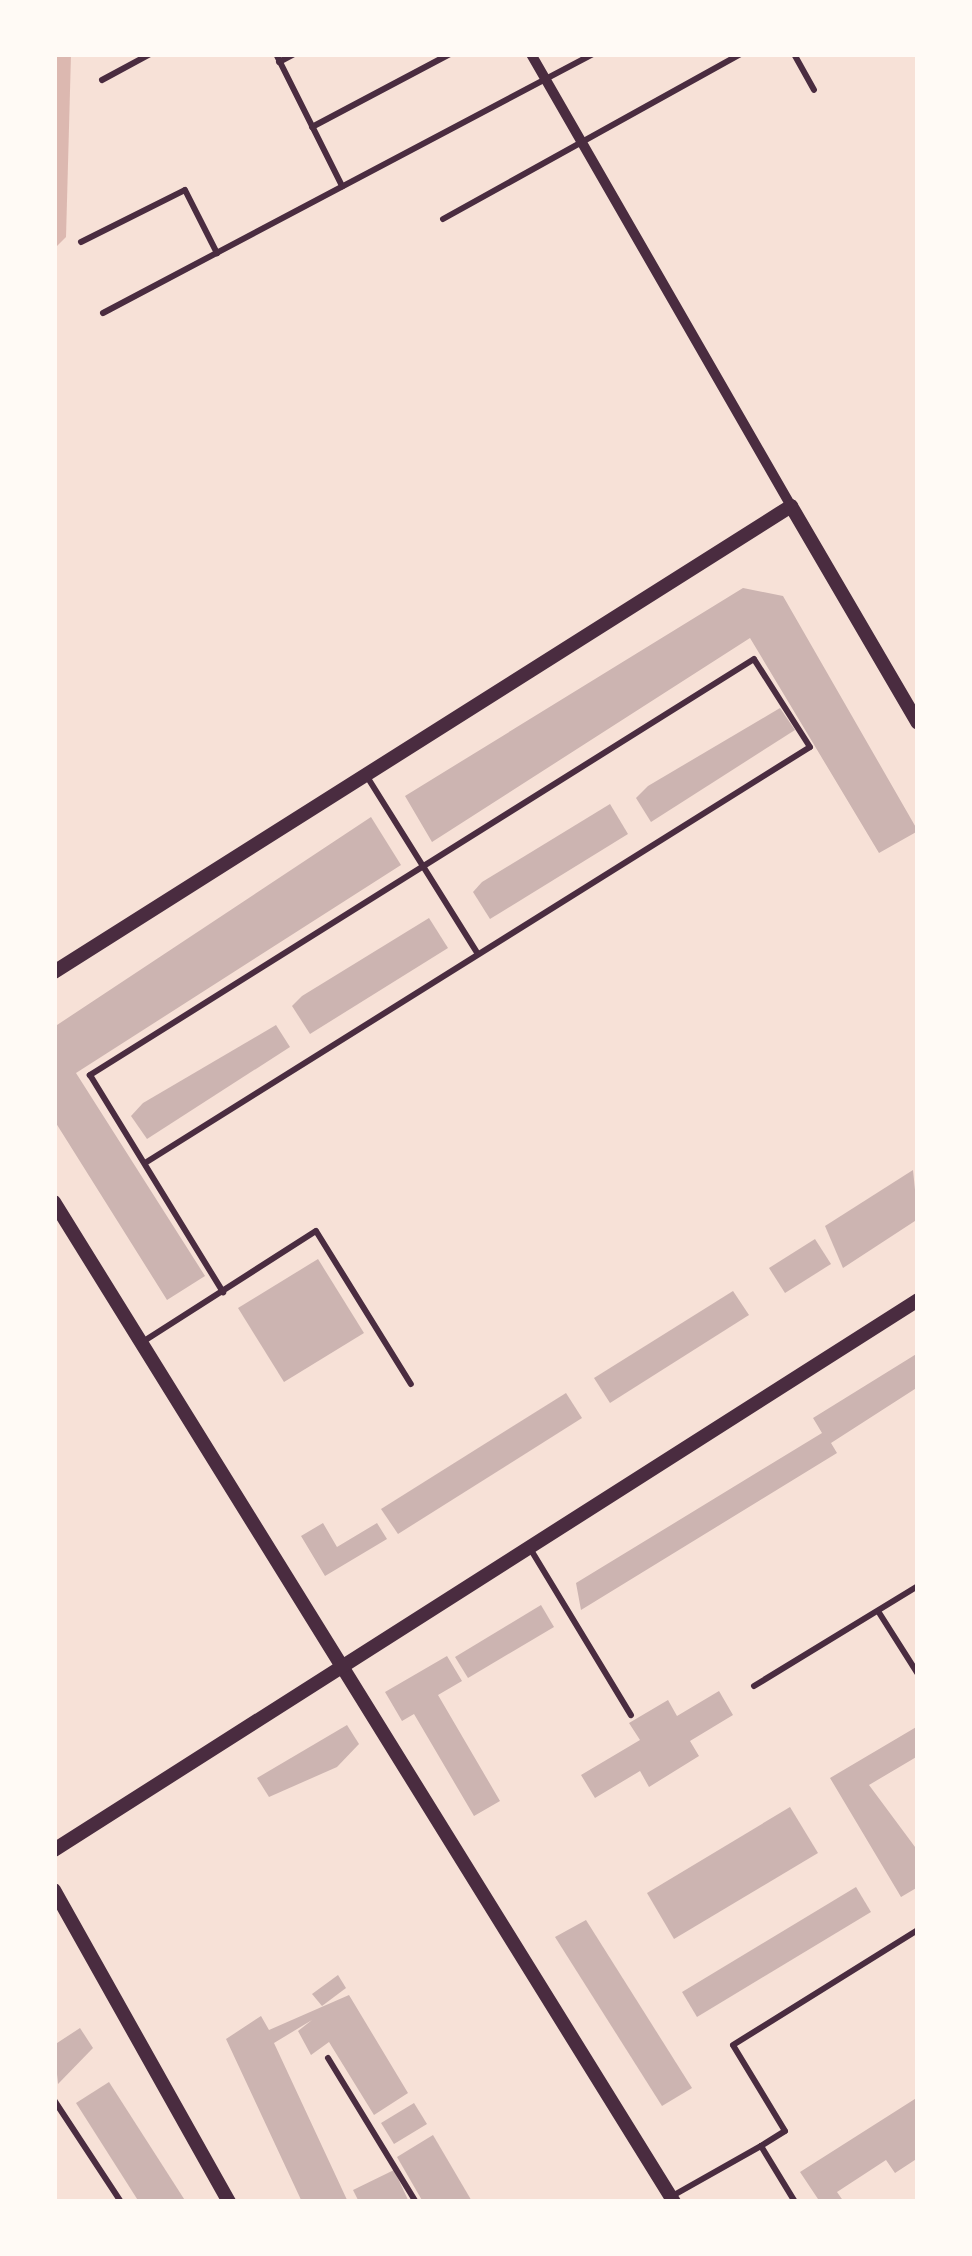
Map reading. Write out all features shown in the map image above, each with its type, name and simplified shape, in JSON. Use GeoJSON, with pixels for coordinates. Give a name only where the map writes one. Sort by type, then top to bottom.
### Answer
{"type":"FeatureCollection","features":[{"type":"Feature","properties":{"kind":"street"},"geometry":{"type":"LineString","coordinates":[[530,54],[918,723]]}},
{"type":"Feature","properties":{"kind":"street"},"geometry":{"type":"LineString","coordinates":[[54,972],[791,506]]}},
{"type":"Feature","properties":{"kind":"street"},"geometry":{"type":"LineString","coordinates":[[54,1202],[346,1663],[672,2199]]}},
{"type":"Feature","properties":{"kind":"street"},"geometry":{"type":"LineString","coordinates":[[54,1850],[918,1300]]}},
{"type":"Feature","properties":{"kind":"street"},"geometry":{"type":"LineString","coordinates":[[54,1889],[229,2202]]}},
{"type":"Feature","properties":{"kind":"lane"},"geometry":{"type":"LineString","coordinates":[[102,80],[150,54]]}},
{"type":"Feature","properties":{"kind":"lane"},"geometry":{"type":"LineString","coordinates":[[294,54],[278,58],[342,186]]}},
{"type":"Feature","properties":{"kind":"lane"},"geometry":{"type":"LineString","coordinates":[[312,127],[450,54]]}},
{"type":"Feature","properties":{"kind":"lane"},"geometry":{"type":"LineString","coordinates":[[103,313],[593,54]]}},
{"type":"Feature","properties":{"kind":"lane"},"geometry":{"type":"LineString","coordinates":[[443,219],[741,54]]}},
{"type":"Feature","properties":{"kind":"lane"},"geometry":{"type":"LineString","coordinates":[[794,54],[814,90]]}},
{"type":"Feature","properties":{"kind":"lane"},"geometry":{"type":"LineString","coordinates":[[81,242],[185,190],[217,253]]}},
{"type":"Feature","properties":{"kind":"lane"},"geometry":{"type":"LineString","coordinates":[[146,1163],[810,747],[754,658],[90,1075],[223,1292]]}},
{"type":"Feature","properties":{"kind":"lane"},"geometry":{"type":"LineString","coordinates":[[366,775],[478,954]]}},
{"type":"Feature","properties":{"kind":"lane"},"geometry":{"type":"LineString","coordinates":[[144,1341],[316,1231],[411,1384]]}},
{"type":"Feature","properties":{"kind":"lane"},"geometry":{"type":"LineString","coordinates":[[530,1547],[631,1715]]}},
{"type":"Feature","properties":{"kind":"lane"},"geometry":{"type":"LineString","coordinates":[[754,1686],[918,1586]]}},
{"type":"Feature","properties":{"kind":"lane"},"geometry":{"type":"LineString","coordinates":[[878,1610],[918,1674]]}},
{"type":"Feature","properties":{"kind":"lane"},"geometry":{"type":"LineString","coordinates":[[672,2199],[785,2131],[733,2045],[918,1930]]}},
{"type":"Feature","properties":{"kind":"lane"},"geometry":{"type":"LineString","coordinates":[[328,2059],[416,2202]]}},
{"type":"Feature","properties":{"kind":"lane"},"geometry":{"type":"LineString","coordinates":[[54,2100],[121,2202]]}},
{"type":"Feature","properties":{"kind":"lane"},"geometry":{"type":"LineString","coordinates":[[761,2146],[795,2202]]}},
{"type":"Feature","properties":{"kind":"shaded area"},"geometry":{"type":"Polygon","coordinates":[[[54,54],[71,54],[66,237],[54,249],[54,54]]]}},
{"type":"Feature","properties":{"kind":"building"},"geometry":{"type":"Polygon","coordinates":[[[743,588],[783,596],[918,831],[879,853],[750,638],[432,842],[405,796],[743,588]]]}},
{"type":"Feature","properties":{"kind":"building"},"geometry":{"type":"Polygon","coordinates":[[[780,708],[795,730],[651,822],[636,798],[648,786],[780,708]]]}},
{"type":"Feature","properties":{"kind":"building"},"geometry":{"type":"Polygon","coordinates":[[[610,804],[628,834],[490,919],[473,892],[482,882],[610,804]]]}},
{"type":"Feature","properties":{"kind":"building"},"geometry":{"type":"Polygon","coordinates":[[[371,817],[401,865],[76,1073],[205,1276],[167,1300],[54,1120],[54,1027],[371,817]]]}},
{"type":"Feature","properties":{"kind":"building"},"geometry":{"type":"Polygon","coordinates":[[[429,918],[448,948],[310,1034],[292,1006],[302,996],[429,918]]]}},
{"type":"Feature","properties":{"kind":"building"},"geometry":{"type":"Polygon","coordinates":[[[276,1025],[290,1047],[147,1139],[131,1116],[143,1103],[276,1025]]]}},
{"type":"Feature","properties":{"kind":"building"},"geometry":{"type":"Polygon","coordinates":[[[913,1170],[918,1219],[843,1268],[825,1226],[913,1170]]]}},
{"type":"Feature","properties":{"kind":"building"},"geometry":{"type":"Polygon","coordinates":[[[815,1239],[831,1264],[785,1293],[769,1268],[815,1239]]]}},
{"type":"Feature","properties":{"kind":"building"},"geometry":{"type":"Polygon","coordinates":[[[318,1259],[364,1333],[284,1382],[238,1308],[318,1259]]]}},
{"type":"Feature","properties":{"kind":"building"},"geometry":{"type":"Polygon","coordinates":[[[733,1291],[749,1315],[610,1403],[594,1378],[733,1291]]]}},
{"type":"Feature","properties":{"kind":"building"},"geometry":{"type":"Polygon","coordinates":[[[918,1353],[918,1387],[831,1443],[837,1453],[581,1610],[576,1583],[822,1433],[813,1418],[918,1353]]]}},
{"type":"Feature","properties":{"kind":"building"},"geometry":{"type":"Polygon","coordinates":[[[566,1393],[582,1418],[398,1534],[381,1509],[566,1393]]]}},
{"type":"Feature","properties":{"kind":"building"},"geometry":{"type":"Polygon","coordinates":[[[323,1523],[337,1547],[377,1523],[387,1539],[325,1576],[301,1536],[323,1523]]]}},
{"type":"Feature","properties":{"kind":"building"},"geometry":{"type":"Polygon","coordinates":[[[541,1605],[554,1627],[468,1678],[455,1657],[541,1605]]]}},
{"type":"Feature","properties":{"kind":"building"},"geometry":{"type":"Polygon","coordinates":[[[447,1656],[462,1681],[438,1695],[500,1801],[474,1816],[414,1714],[402,1721],[385,1692],[447,1656]]]}},
{"type":"Feature","properties":{"kind":"building"},"geometry":{"type":"Polygon","coordinates":[[[719,1691],[733,1715],[690,1741],[699,1756],[649,1787],[640,1771],[595,1798],[581,1775],[640,1740],[629,1723],[668,1700],[677,1716],[719,1691]]]}},
{"type":"Feature","properties":{"kind":"building"},"geometry":{"type":"Polygon","coordinates":[[[347,1725],[359,1744],[337,1767],[269,1797],[257,1778],[347,1725]]]}},
{"type":"Feature","properties":{"kind":"building"},"geometry":{"type":"Polygon","coordinates":[[[918,1726],[918,1756],[869,1785],[918,1851],[918,1887],[901,1897],[830,1778],[918,1726]]]}},
{"type":"Feature","properties":{"kind":"building"},"geometry":{"type":"Polygon","coordinates":[[[790,1807],[818,1853],[674,1939],[647,1893],[790,1807]]]}},
{"type":"Feature","properties":{"kind":"building"},"geometry":{"type":"Polygon","coordinates":[[[856,1887],[871,1912],[697,2017],[682,1992],[856,1887]]]}},
{"type":"Feature","properties":{"kind":"building"},"geometry":{"type":"Polygon","coordinates":[[[586,1920],[692,2088],[662,2106],[555,1937],[586,1920]]]}},
{"type":"Feature","properties":{"kind":"building"},"geometry":{"type":"Polygon","coordinates":[[[338,1975],[346,1988],[322,2006],[312,1994],[338,1975]]]}},
{"type":"Feature","properties":{"kind":"building"},"geometry":{"type":"Polygon","coordinates":[[[349,1995],[408,2093],[374,2115],[329,2042],[311,2055],[298,2031],[312,2020],[274,2043],[348,2202],[302,2202],[226,2039],[261,2016],[269,2030],[349,1995]]]}},
{"type":"Feature","properties":{"kind":"building"},"geometry":{"type":"Polygon","coordinates":[[[80,2028],[93,2048],[58,2084],[54,2045],[80,2028]]]}},
{"type":"Feature","properties":{"kind":"building"},"geometry":{"type":"Polygon","coordinates":[[[109,2082],[186,2202],[139,2202],[76,2103],[109,2082]]]}},
{"type":"Feature","properties":{"kind":"building"},"geometry":{"type":"Polygon","coordinates":[[[918,2097],[918,2158],[895,2173],[886,2160],[837,2192],[844,2202],[820,2202],[800,2172],[918,2097]]]}},
{"type":"Feature","properties":{"kind":"building"},"geometry":{"type":"Polygon","coordinates":[[[414,2103],[427,2124],[394,2144],[381,2123],[414,2103]]]}},
{"type":"Feature","properties":{"kind":"building"},"geometry":{"type":"Polygon","coordinates":[[[433,2135],[472,2202],[423,2202],[397,2157],[433,2135]]]}},
{"type":"Feature","properties":{"kind":"building"},"geometry":{"type":"Polygon","coordinates":[[[394,2170],[409,2202],[359,2202],[353,2190],[394,2170]]]}}]}
